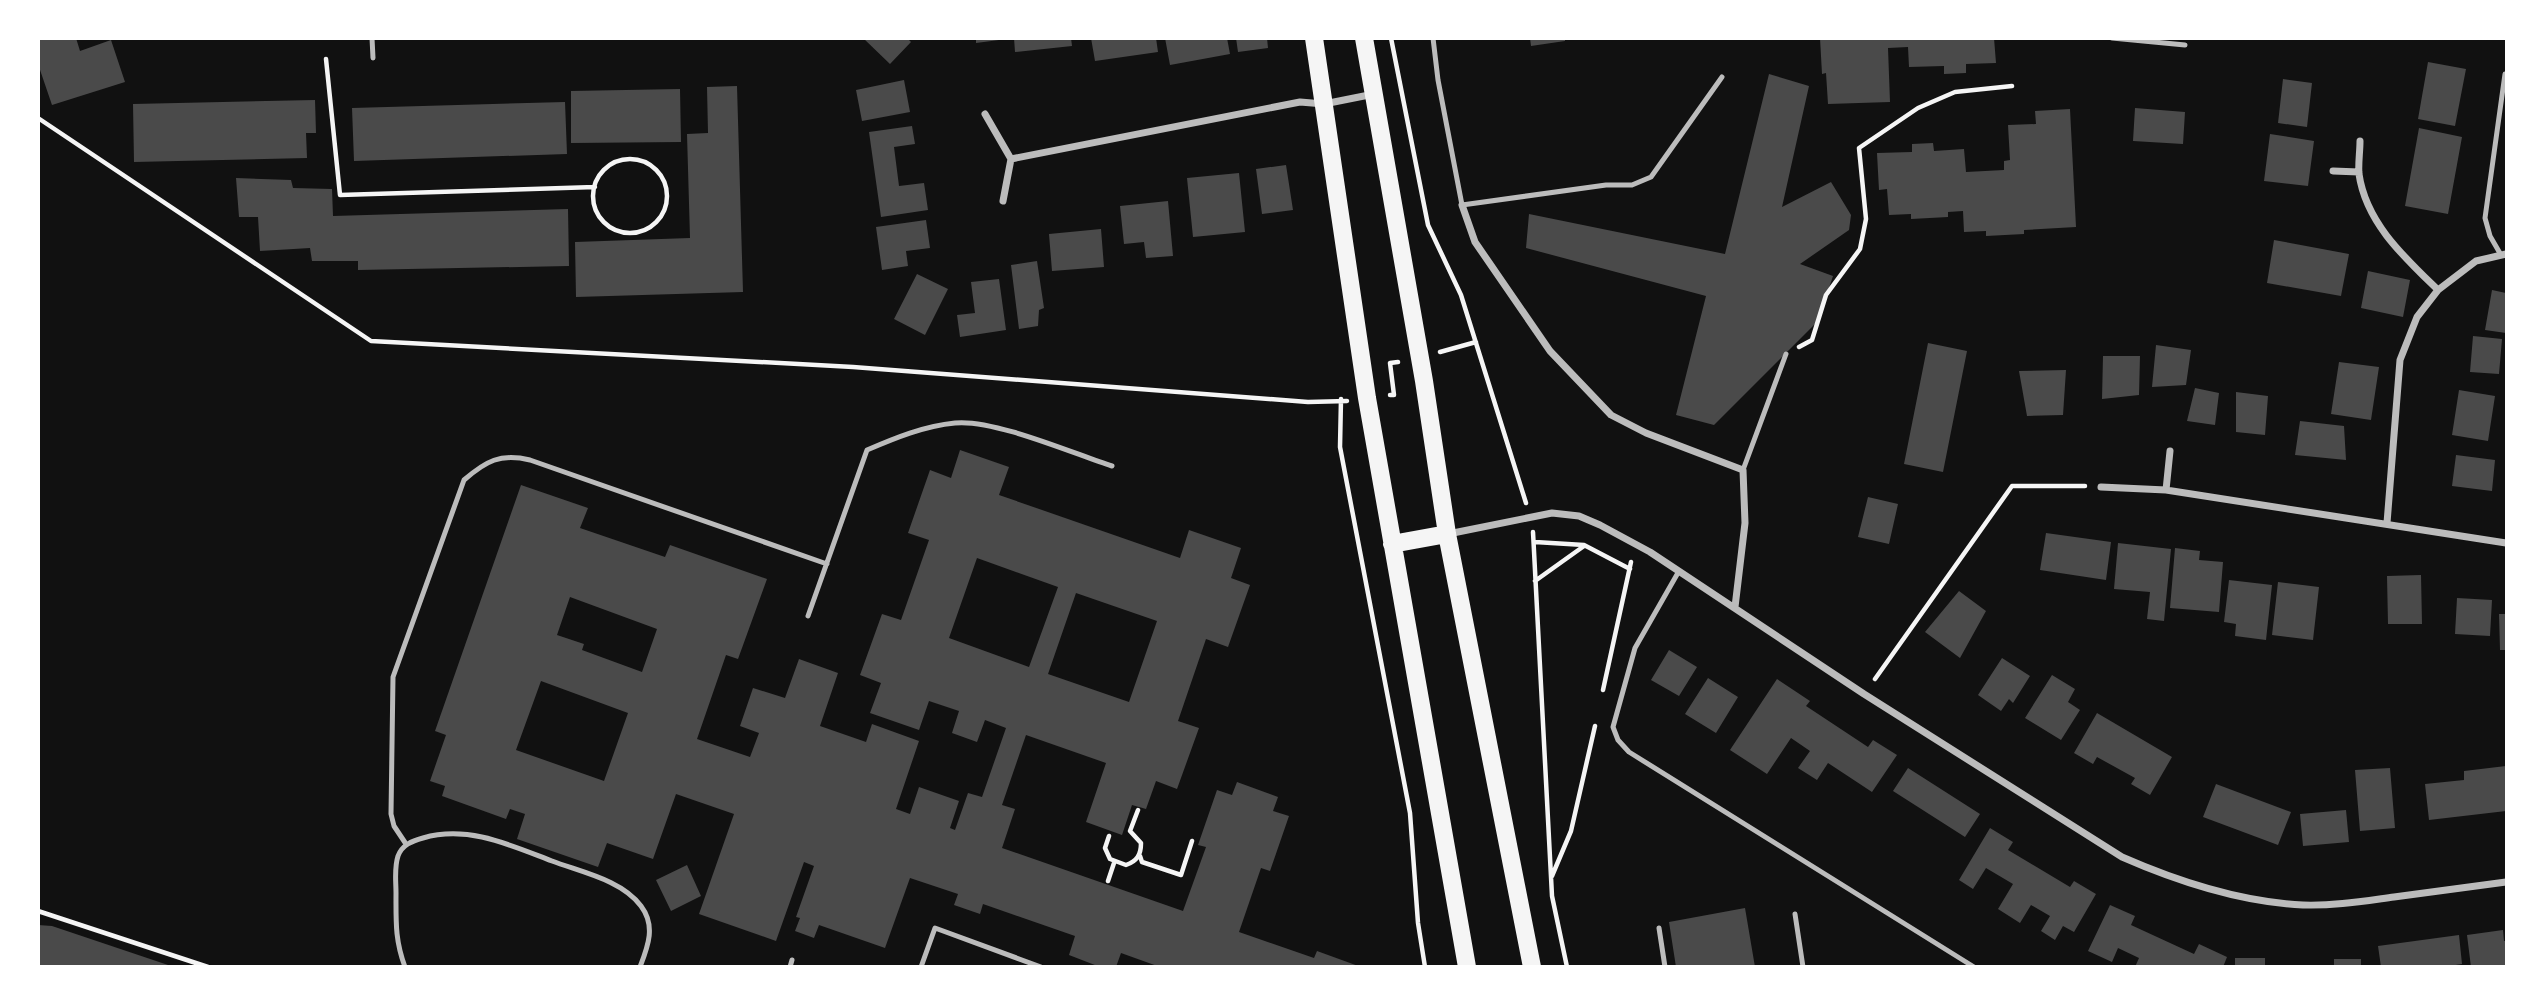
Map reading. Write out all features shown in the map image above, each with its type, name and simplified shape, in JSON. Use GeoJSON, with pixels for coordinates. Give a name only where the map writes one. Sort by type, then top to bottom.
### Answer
{"type":"FeatureCollection","features":[{"type":"Feature","properties":{"kind":"main road"},"geometry":{"type":"LineString","coordinates":[[1314,38],[1367,398],[1466,967]]}},
{"type":"Feature","properties":{"kind":"main road"},"geometry":{"type":"LineString","coordinates":[[1364,38],[1447,534],[1532,967]]}},
{"type":"Feature","properties":{"kind":"main road"},"geometry":{"type":"LineString","coordinates":[[1392,544],[1447,534]]}},
{"type":"Feature","properties":{"kind":"street"},"geometry":{"type":"LineString","coordinates":[[1011,159],[1300,102],[1324,104],[1374,94]]}},
{"type":"Feature","properties":{"kind":"street"},"geometry":{"type":"LineString","coordinates":[[985,114],[1011,159],[1003,201]]}},
{"type":"Feature","properties":{"kind":"street"},"geometry":{"type":"LineString","coordinates":[[2360,141],[2359,172],[2365,199],[2385,234],[2438,290]]}},
{"type":"Feature","properties":{"kind":"street"},"geometry":{"type":"LineString","coordinates":[[2333,171],[2359,172]]}},
{"type":"Feature","properties":{"kind":"street"},"geometry":{"type":"LineString","coordinates":[[1462,205],[1475,242],[1550,351],[1611,415],[1646,433],[1742,470],[1745,523],[1735,607]]}},
{"type":"Feature","properties":{"kind":"street"},"geometry":{"type":"LineString","coordinates":[[2386,523],[2400,360],[2417,317],[2438,290],[2476,261],[2504,254]]}},
{"type":"Feature","properties":{"kind":"street"},"geometry":{"type":"LineString","coordinates":[[2166,490],[2170,451]]}},
{"type":"Feature","properties":{"kind":"street"},"geometry":{"type":"LineString","coordinates":[[2101,487],[2166,490],[2507,543]]}},
{"type":"Feature","properties":{"kind":"street"},"geometry":{"type":"LineString","coordinates":[[1447,534],[1552,513],[1579,516],[1600,525],[1679,571],[1864,694],[2122,857],[2191,883],[2267,901],[2325,905],[2507,882]]}},
{"type":"Feature","properties":{"kind":"lane"},"geometry":{"type":"LineString","coordinates":[[372,38],[373,58]]}},
{"type":"Feature","properties":{"kind":"lane"},"geometry":{"type":"LineString","coordinates":[[1433,38],[1438,80],[1462,205],[1606,185],[1632,186],[1651,177],[1722,77]]}},
{"type":"Feature","properties":{"kind":"lane"},"geometry":{"type":"LineString","coordinates":[[2112,38],[2185,45]]}},
{"type":"Feature","properties":{"kind":"lane"},"geometry":{"type":"LineString","coordinates":[[2504,254],[2490,236],[2485,218],[2505,74]]}},
{"type":"Feature","properties":{"kind":"lane"},"geometry":{"type":"LineString","coordinates":[[1742,470],[1786,354]]}},
{"type":"Feature","properties":{"kind":"lane"},"geometry":{"type":"LineString","coordinates":[[808,616],[867,450],[903,435],[957,423],[982,425],[1011,432],[1112,466]]}},
{"type":"Feature","properties":{"kind":"lane"},"geometry":{"type":"LineString","coordinates":[[406,844],[394,826],[391,814],[393,677],[464,480],[482,465],[502,457],[515,456],[530,460],[827,564]]}},
{"type":"Feature","properties":{"kind":"lane"},"geometry":{"type":"LineString","coordinates":[[1679,571],[1635,648],[1613,727],[1618,740],[1629,751],[1974,967]]}},
{"type":"Feature","properties":{"kind":"lane"},"geometry":{"type":"LineString","coordinates":[[405,967],[397,944],[395,871],[399,854],[406,844],[439,834],[486,836],[628,892],[642,907],[648,920],[650,940],[640,967]]}},
{"type":"Feature","properties":{"kind":"lane"},"geometry":{"type":"LineString","coordinates":[[1794,914],[1802,967]]}},
{"type":"Feature","properties":{"kind":"lane"},"geometry":{"type":"LineString","coordinates":[[921,967],[935,928],[1041,967]]}},
{"type":"Feature","properties":{"kind":"lane"},"geometry":{"type":"LineString","coordinates":[[1659,928],[1665,967]]}},
{"type":"Feature","properties":{"kind":"path"},"geometry":{"type":"LineString","coordinates":[[1391,38],[1428,225],[1461,295],[1523,491],[1535,542],[1552,897],[1567,967]]}},
{"type":"Feature","properties":{"kind":"path"},"geometry":{"type":"LineString","coordinates":[[326,59],[340,195],[595,187]]}},
{"type":"Feature","properties":{"kind":"path"},"geometry":{"type":"LineString","coordinates":[[1786,354],[1812,340],[1826,295],[1860,249],[1866,219],[1859,148],[1918,108],[1955,92],[2012,86]]}},
{"type":"Feature","properties":{"kind":"path"},"geometry":{"type":"LineString","coordinates":[[38,118],[371,341],[839,366],[1308,402],[1342,402]]}},
{"type":"Feature","properties":{"kind":"path"},"geometry":{"type":"LineString","coordinates":[[629,158],[644,161],[656,168],[663,178],[667,190],[665,210],[658,221],[648,229],[635,233],[621,232],[600,217],[594,205],[595,187],[606,167],[617,161],[629,158]]}},
{"type":"Feature","properties":{"kind":"path"},"geometry":{"type":"LineString","coordinates":[[1340,388],[1340,447],[1410,813],[1418,923],[1425,967]]}},
{"type":"Feature","properties":{"kind":"path"},"geometry":{"type":"LineString","coordinates":[[1864,694],[2012,486],[2101,487]]}},
{"type":"Feature","properties":{"kind":"path"},"geometry":{"type":"LineString","coordinates":[[1535,542],[1584,545],[1630,569]]}},
{"type":"Feature","properties":{"kind":"path"},"geometry":{"type":"LineString","coordinates":[[1535,581],[1584,545]]}},
{"type":"Feature","properties":{"kind":"path"},"geometry":{"type":"LineString","coordinates":[[1138,810],[1130,831],[1141,843],[1139,855],[1142,862],[1181,875],[1192,841]]}},
{"type":"Feature","properties":{"kind":"path"},"geometry":{"type":"LineString","coordinates":[[1109,836],[1105,848],[1114,863],[1126,865],[1139,855]]}},
{"type":"Feature","properties":{"kind":"path"},"geometry":{"type":"LineString","coordinates":[[1108,881],[1114,863]]}},
{"type":"Feature","properties":{"kind":"path"},"geometry":{"type":"LineString","coordinates":[[38,911],[208,967]]}},
{"type":"Feature","properties":{"kind":"building"},"geometry":{"type":"Polygon","coordinates":[[[38,38],[76,38],[80,51],[111,40],[125,82],[52,105],[38,64],[38,38]]]}},
{"type":"Feature","properties":{"kind":"building"},"geometry":{"type":"Polygon","coordinates":[[[863,38],[907,38],[911,42],[890,64],[863,38]]]}},
{"type":"Feature","properties":{"kind":"building"},"geometry":{"type":"Polygon","coordinates":[[[976,38],[999,38],[999,40],[976,43],[976,38]]]}},
{"type":"Feature","properties":{"kind":"building"},"geometry":{"type":"Polygon","coordinates":[[[1014,38],[1071,38],[1072,46],[1015,52],[1014,38]]]}},
{"type":"Feature","properties":{"kind":"building"},"geometry":{"type":"Polygon","coordinates":[[[1091,38],[1156,38],[1158,52],[1095,61],[1091,38]]]}},
{"type":"Feature","properties":{"kind":"building"},"geometry":{"type":"Polygon","coordinates":[[[1165,38],[1227,38],[1230,54],[1170,65],[1165,38]]]}},
{"type":"Feature","properties":{"kind":"building"},"geometry":{"type":"Polygon","coordinates":[[[1236,38],[1267,38],[1268,48],[1238,52],[1236,38]]]}},
{"type":"Feature","properties":{"kind":"building"},"geometry":{"type":"Polygon","coordinates":[[[1530,38],[1565,38],[1565,41],[1531,46],[1530,38]]]}},
{"type":"Feature","properties":{"kind":"building"},"geometry":{"type":"Polygon","coordinates":[[[1820,38],[1994,38],[1996,63],[1966,64],[1966,73],[1944,74],[1944,66],[1909,67],[1908,47],[1888,48],[1890,102],[1828,104],[1826,73],[1822,74],[1820,38]]]}},
{"type":"Feature","properties":{"kind":"building"},"geometry":{"type":"Polygon","coordinates":[[[2428,62],[2466,69],[2455,126],[2418,119],[2428,62]]]}},
{"type":"Feature","properties":{"kind":"building"},"geometry":{"type":"Polygon","coordinates":[[[1769,74],[1809,86],[1782,207],[1831,182],[1851,215],[1849,230],[1800,264],[1833,276],[1818,321],[1714,425],[1676,415],[1706,296],[1526,248],[1529,214],[1725,254],[1769,74]]]}},
{"type":"Feature","properties":{"kind":"building"},"geometry":{"type":"Polygon","coordinates":[[[2283,79],[2312,83],[2307,127],[2278,123],[2283,79]]]}},
{"type":"Feature","properties":{"kind":"building"},"geometry":{"type":"Polygon","coordinates":[[[904,80],[910,112],[862,121],[856,90],[904,80]]]}},
{"type":"Feature","properties":{"kind":"building"},"geometry":{"type":"Polygon","coordinates":[[[737,86],[743,292],[576,297],[575,242],[690,238],[687,134],[708,133],[707,87],[737,86]]]}},
{"type":"Feature","properties":{"kind":"building"},"geometry":{"type":"Polygon","coordinates":[[[680,89],[681,142],[571,143],[571,91],[680,89]]]}},
{"type":"Feature","properties":{"kind":"building"},"geometry":{"type":"Polygon","coordinates":[[[315,100],[316,133],[306,133],[307,158],[134,162],[133,104],[315,100]]]}},
{"type":"Feature","properties":{"kind":"building"},"geometry":{"type":"Polygon","coordinates":[[[565,102],[567,154],[354,161],[352,108],[565,102]]]}},
{"type":"Feature","properties":{"kind":"building"},"geometry":{"type":"Polygon","coordinates":[[[2135,108],[2185,112],[2183,144],[2133,141],[2135,108]]]}},
{"type":"Feature","properties":{"kind":"building"},"geometry":{"type":"Polygon","coordinates":[[[2070,109],[2076,227],[2024,230],[2024,234],[1986,236],[1986,231],[1964,232],[1963,211],[1948,212],[1948,217],[1911,219],[1911,214],[1889,215],[1887,189],[1879,190],[1877,153],[1912,152],[1912,144],[1933,143],[1934,151],[1964,149],[1966,172],[2004,170],[2004,161],[2010,160],[2008,125],[2036,124],[2035,111],[2070,109]]]}},
{"type":"Feature","properties":{"kind":"building"},"geometry":{"type":"Polygon","coordinates":[[[912,126],[915,144],[894,147],[899,186],[924,183],[928,210],[881,217],[869,132],[912,126]]]}},
{"type":"Feature","properties":{"kind":"building"},"geometry":{"type":"Polygon","coordinates":[[[2419,128],[2462,137],[2448,214],[2405,206],[2419,128]]]}},
{"type":"Feature","properties":{"kind":"building"},"geometry":{"type":"Polygon","coordinates":[[[2270,134],[2314,141],[2308,186],[2264,181],[2270,134]]]}},
{"type":"Feature","properties":{"kind":"building"},"geometry":{"type":"Polygon","coordinates":[[[1286,165],[1293,210],[1262,214],[1256,169],[1286,165]]]}},
{"type":"Feature","properties":{"kind":"building"},"geometry":{"type":"Polygon","coordinates":[[[1239,173],[1245,232],[1193,237],[1187,178],[1239,173]]]}},
{"type":"Feature","properties":{"kind":"building"},"geometry":{"type":"Polygon","coordinates":[[[236,178],[291,180],[293,188],[332,189],[333,216],[568,209],[569,266],[358,270],[358,261],[312,261],[310,248],[260,251],[258,217],[239,217],[236,178]]]}},
{"type":"Feature","properties":{"kind":"building"},"geometry":{"type":"Polygon","coordinates":[[[1168,201],[1173,256],[1146,258],[1144,242],[1124,244],[1120,206],[1168,201]]]}},
{"type":"Feature","properties":{"kind":"building"},"geometry":{"type":"Polygon","coordinates":[[[926,220],[930,248],[906,251],[908,266],[882,270],[876,227],[926,220]]]}},
{"type":"Feature","properties":{"kind":"building"},"geometry":{"type":"Polygon","coordinates":[[[1101,229],[1104,267],[1052,271],[1049,234],[1101,229]]]}},
{"type":"Feature","properties":{"kind":"building"},"geometry":{"type":"Polygon","coordinates":[[[2274,240],[2349,254],[2341,296],[2267,283],[2274,240]]]}},
{"type":"Feature","properties":{"kind":"building"},"geometry":{"type":"Polygon","coordinates":[[[1037,261],[1044,308],[1039,310],[1038,326],[1019,329],[1011,265],[1037,261]]]}},
{"type":"Feature","properties":{"kind":"building"},"geometry":{"type":"Polygon","coordinates":[[[2368,271],[2410,280],[2403,317],[2361,308],[2368,271]]]}},
{"type":"Feature","properties":{"kind":"building"},"geometry":{"type":"Polygon","coordinates":[[[917,274],[948,289],[925,335],[894,319],[917,274]]]}},
{"type":"Feature","properties":{"kind":"building"},"geometry":{"type":"Polygon","coordinates":[[[999,279],[1006,330],[960,337],[957,315],[975,313],[971,282],[999,279]]]}},
{"type":"Feature","properties":{"kind":"building"},"geometry":{"type":"Polygon","coordinates":[[[2492,290],[2506,293],[2506,333],[2485,330],[2492,290]]]}},
{"type":"Feature","properties":{"kind":"building"},"geometry":{"type":"Polygon","coordinates":[[[2473,336],[2502,339],[2499,374],[2470,372],[2473,336]]]}},
{"type":"Feature","properties":{"kind":"building"},"geometry":{"type":"Polygon","coordinates":[[[1928,343],[1967,351],[1943,472],[1904,464],[1928,343]]]}},
{"type":"Feature","properties":{"kind":"building"},"geometry":{"type":"Polygon","coordinates":[[[2156,345],[2191,350],[2186,385],[2152,387],[2156,345]]]}},
{"type":"Feature","properties":{"kind":"building"},"geometry":{"type":"Polygon","coordinates":[[[2103,356],[2140,356],[2139,395],[2102,399],[2103,356]]]}},
{"type":"Feature","properties":{"kind":"building"},"geometry":{"type":"Polygon","coordinates":[[[2339,362],[2379,367],[2371,420],[2331,414],[2339,362]]]}},
{"type":"Feature","properties":{"kind":"building"},"geometry":{"type":"Polygon","coordinates":[[[2066,370],[2063,415],[2027,416],[2019,371],[2066,370]]]}},
{"type":"Feature","properties":{"kind":"building"},"geometry":{"type":"Polygon","coordinates":[[[2195,388],[2219,393],[2215,425],[2187,421],[2195,388]]]}},
{"type":"Feature","properties":{"kind":"building"},"geometry":{"type":"Polygon","coordinates":[[[2459,390],[2495,396],[2488,441],[2452,435],[2459,390]]]}},
{"type":"Feature","properties":{"kind":"building"},"geometry":{"type":"Polygon","coordinates":[[[2236,392],[2268,396],[2265,435],[2236,432],[2236,392]]]}},
{"type":"Feature","properties":{"kind":"building"},"geometry":{"type":"Polygon","coordinates":[[[2300,421],[2344,426],[2346,460],[2295,455],[2300,421]]]}},
{"type":"Feature","properties":{"kind":"building"},"geometry":{"type":"Polygon","coordinates":[[[960,450],[1009,467],[999,495],[1180,558],[1189,530],[1241,548],[1231,578],[1250,585],[1228,647],[1206,639],[1178,721],[1199,728],[1177,789],[1156,781],[1146,809],[1132,805],[1122,835],[1086,822],[1106,763],[1026,735],[1002,805],[1015,809],[1002,848],[1183,911],[1206,847],[1198,845],[1217,790],[1232,795],[1237,782],[1278,797],[1273,811],[1289,816],[1270,871],[1261,868],[1239,932],[1314,958],[1317,951],[1361,967],[1160,967],[1121,953],[1116,967],[1100,967],[1069,955],[1075,936],[983,904],[980,914],[954,905],[958,894],[910,878],[885,948],[819,925],[814,938],[795,931],[800,918],[796,917],[814,866],[804,862],[776,941],[699,914],[734,814],[676,794],[653,859],[607,843],[598,867],[517,839],[525,814],[510,809],[506,819],[442,796],[445,786],[430,781],[446,735],[435,731],[521,485],[588,508],[580,528],[665,557],[670,545],[767,579],[738,659],[726,655],[697,739],[750,757],[759,733],[740,726],[753,688],[785,698],[799,659],[838,673],[820,726],[866,742],[872,724],[919,741],[896,809],[910,814],[919,787],[959,801],[950,828],[955,830],[968,793],[982,797],[1006,728],[985,720],[977,742],[952,733],[959,711],[929,701],[919,730],[870,713],[881,683],[860,675],[882,614],[901,620],[929,540],[908,533],[930,470],[951,478],[960,450]],[[977,558],[949,638],[1029,667],[1058,587],[977,558]],[[1076,593],[1048,674],[1129,702],[1157,621],[1076,593]],[[570,597],[557,635],[584,644],[582,650],[642,672],[657,629],[570,597]],[[541,681],[516,750],[604,781],[628,713],[541,681]]]}},
{"type":"Feature","properties":{"kind":"building"},"geometry":{"type":"Polygon","coordinates":[[[2456,455],[2495,460],[2492,491],[2452,486],[2456,455]]]}},
{"type":"Feature","properties":{"kind":"building"},"geometry":{"type":"Polygon","coordinates":[[[1868,497],[1898,504],[1889,544],[1858,537],[1868,497]]]}},
{"type":"Feature","properties":{"kind":"building"},"geometry":{"type":"Polygon","coordinates":[[[2046,533],[2111,542],[2106,580],[2040,570],[2046,533]]]}},
{"type":"Feature","properties":{"kind":"building"},"geometry":{"type":"Polygon","coordinates":[[[2118,543],[2171,549],[2164,621],[2147,619],[2150,592],[2114,589],[2118,543]]]}},
{"type":"Feature","properties":{"kind":"building"},"geometry":{"type":"Polygon","coordinates":[[[2175,548],[2200,551],[2199,560],[2223,562],[2219,612],[2170,608],[2175,548]]]}},
{"type":"Feature","properties":{"kind":"building"},"geometry":{"type":"Polygon","coordinates":[[[2421,575],[2422,624],[2388,624],[2387,576],[2421,575]]]}},
{"type":"Feature","properties":{"kind":"building"},"geometry":{"type":"Polygon","coordinates":[[[2229,580],[2272,585],[2266,640],[2235,636],[2236,624],[2224,622],[2229,580]]]}},
{"type":"Feature","properties":{"kind":"building"},"geometry":{"type":"Polygon","coordinates":[[[2278,582],[2319,587],[2313,640],[2272,635],[2278,582]]]}},
{"type":"Feature","properties":{"kind":"building"},"geometry":{"type":"Polygon","coordinates":[[[1959,591],[1986,611],[1960,658],[1925,632],[1959,591]]]}},
{"type":"Feature","properties":{"kind":"building"},"geometry":{"type":"Polygon","coordinates":[[[2457,598],[2492,600],[2490,636],[2455,634],[2457,598]]]}},
{"type":"Feature","properties":{"kind":"building"},"geometry":{"type":"Polygon","coordinates":[[[2499,614],[2506,614],[2506,650],[2500,650],[2499,614]]]}},
{"type":"Feature","properties":{"kind":"building"},"geometry":{"type":"Polygon","coordinates":[[[1669,650],[1697,667],[1679,696],[1651,680],[1669,650]]]}},
{"type":"Feature","properties":{"kind":"building"},"geometry":{"type":"Polygon","coordinates":[[[2002,658],[2030,676],[2013,703],[2009,699],[2001,711],[1978,695],[2002,658]]]}},
{"type":"Feature","properties":{"kind":"building"},"geometry":{"type":"Polygon","coordinates":[[[2052,675],[2075,689],[2068,702],[2080,710],[2061,740],[2025,718],[2052,675]]]}},
{"type":"Feature","properties":{"kind":"building"},"geometry":{"type":"Polygon","coordinates":[[[1708,678],[1738,697],[1716,733],[1685,714],[1708,678]]]}},
{"type":"Feature","properties":{"kind":"building"},"geometry":{"type":"Polygon","coordinates":[[[1777,679],[1810,701],[1806,706],[1868,747],[1873,740],[1897,755],[1872,792],[1828,763],[1817,780],[1798,768],[1810,751],[1791,738],[1767,774],[1730,750],[1777,679]]]}},
{"type":"Feature","properties":{"kind":"building"},"geometry":{"type":"Polygon","coordinates":[[[2097,713],[2172,757],[2150,795],[2131,784],[2135,778],[2097,757],[2093,764],[2074,753],[2097,713]]]}},
{"type":"Feature","properties":{"kind":"building"},"geometry":{"type":"Polygon","coordinates":[[[2506,766],[2506,811],[2429,820],[2425,784],[2464,780],[2464,771],[2506,766]]]}},
{"type":"Feature","properties":{"kind":"building"},"geometry":{"type":"Polygon","coordinates":[[[1908,768],[1980,814],[1965,837],[1893,791],[1908,768]]]}},
{"type":"Feature","properties":{"kind":"building"},"geometry":{"type":"Polygon","coordinates":[[[2390,768],[2395,828],[2360,831],[2355,770],[2390,768]]]}},
{"type":"Feature","properties":{"kind":"building"},"geometry":{"type":"Polygon","coordinates":[[[2216,784],[2291,812],[2278,845],[2203,817],[2216,784]]]}},
{"type":"Feature","properties":{"kind":"building"},"geometry":{"type":"Polygon","coordinates":[[[2346,810],[2349,842],[2303,846],[2300,814],[2346,810]]]}},
{"type":"Feature","properties":{"kind":"building"},"geometry":{"type":"Polygon","coordinates":[[[1990,828],[2013,842],[2008,850],[2070,887],[2074,881],[2096,894],[2074,932],[2063,926],[2055,940],[2041,931],[2050,916],[2031,905],[2020,923],[1998,909],[2013,884],[1986,868],[1973,889],[1959,880],[1990,828]]]}},
{"type":"Feature","properties":{"kind":"building"},"geometry":{"type":"Polygon","coordinates":[[[687,865],[701,896],[671,911],[656,880],[687,865]]]}},
{"type":"Feature","properties":{"kind":"building"},"geometry":{"type":"Polygon","coordinates":[[[2110,905],[2135,916],[2131,925],[2194,954],[2199,944],[2227,957],[2223,967],[2135,967],[2139,958],[2118,948],[2112,962],[2088,951],[2110,905]]]}},
{"type":"Feature","properties":{"kind":"building"},"geometry":{"type":"Polygon","coordinates":[[[1745,908],[1755,967],[1676,967],[1669,922],[1745,908]]]}},
{"type":"Feature","properties":{"kind":"building"},"geometry":{"type":"Polygon","coordinates":[[[38,925],[52,926],[174,967],[38,967],[38,925]]]}},
{"type":"Feature","properties":{"kind":"building"},"geometry":{"type":"Polygon","coordinates":[[[2503,930],[2506,941],[2506,967],[2471,967],[2467,935],[2503,930]]]}},
{"type":"Feature","properties":{"kind":"building"},"geometry":{"type":"Polygon","coordinates":[[[2459,935],[2462,964],[2443,967],[2381,967],[2378,946],[2459,935]]]}},
{"type":"Feature","properties":{"kind":"building"},"geometry":{"type":"Polygon","coordinates":[[[2235,958],[2265,958],[2265,967],[2235,967],[2235,958]]]}},
{"type":"Feature","properties":{"kind":"building"},"geometry":{"type":"Polygon","coordinates":[[[2334,959],[2361,959],[2361,967],[2334,967],[2334,959]]]}}]}
